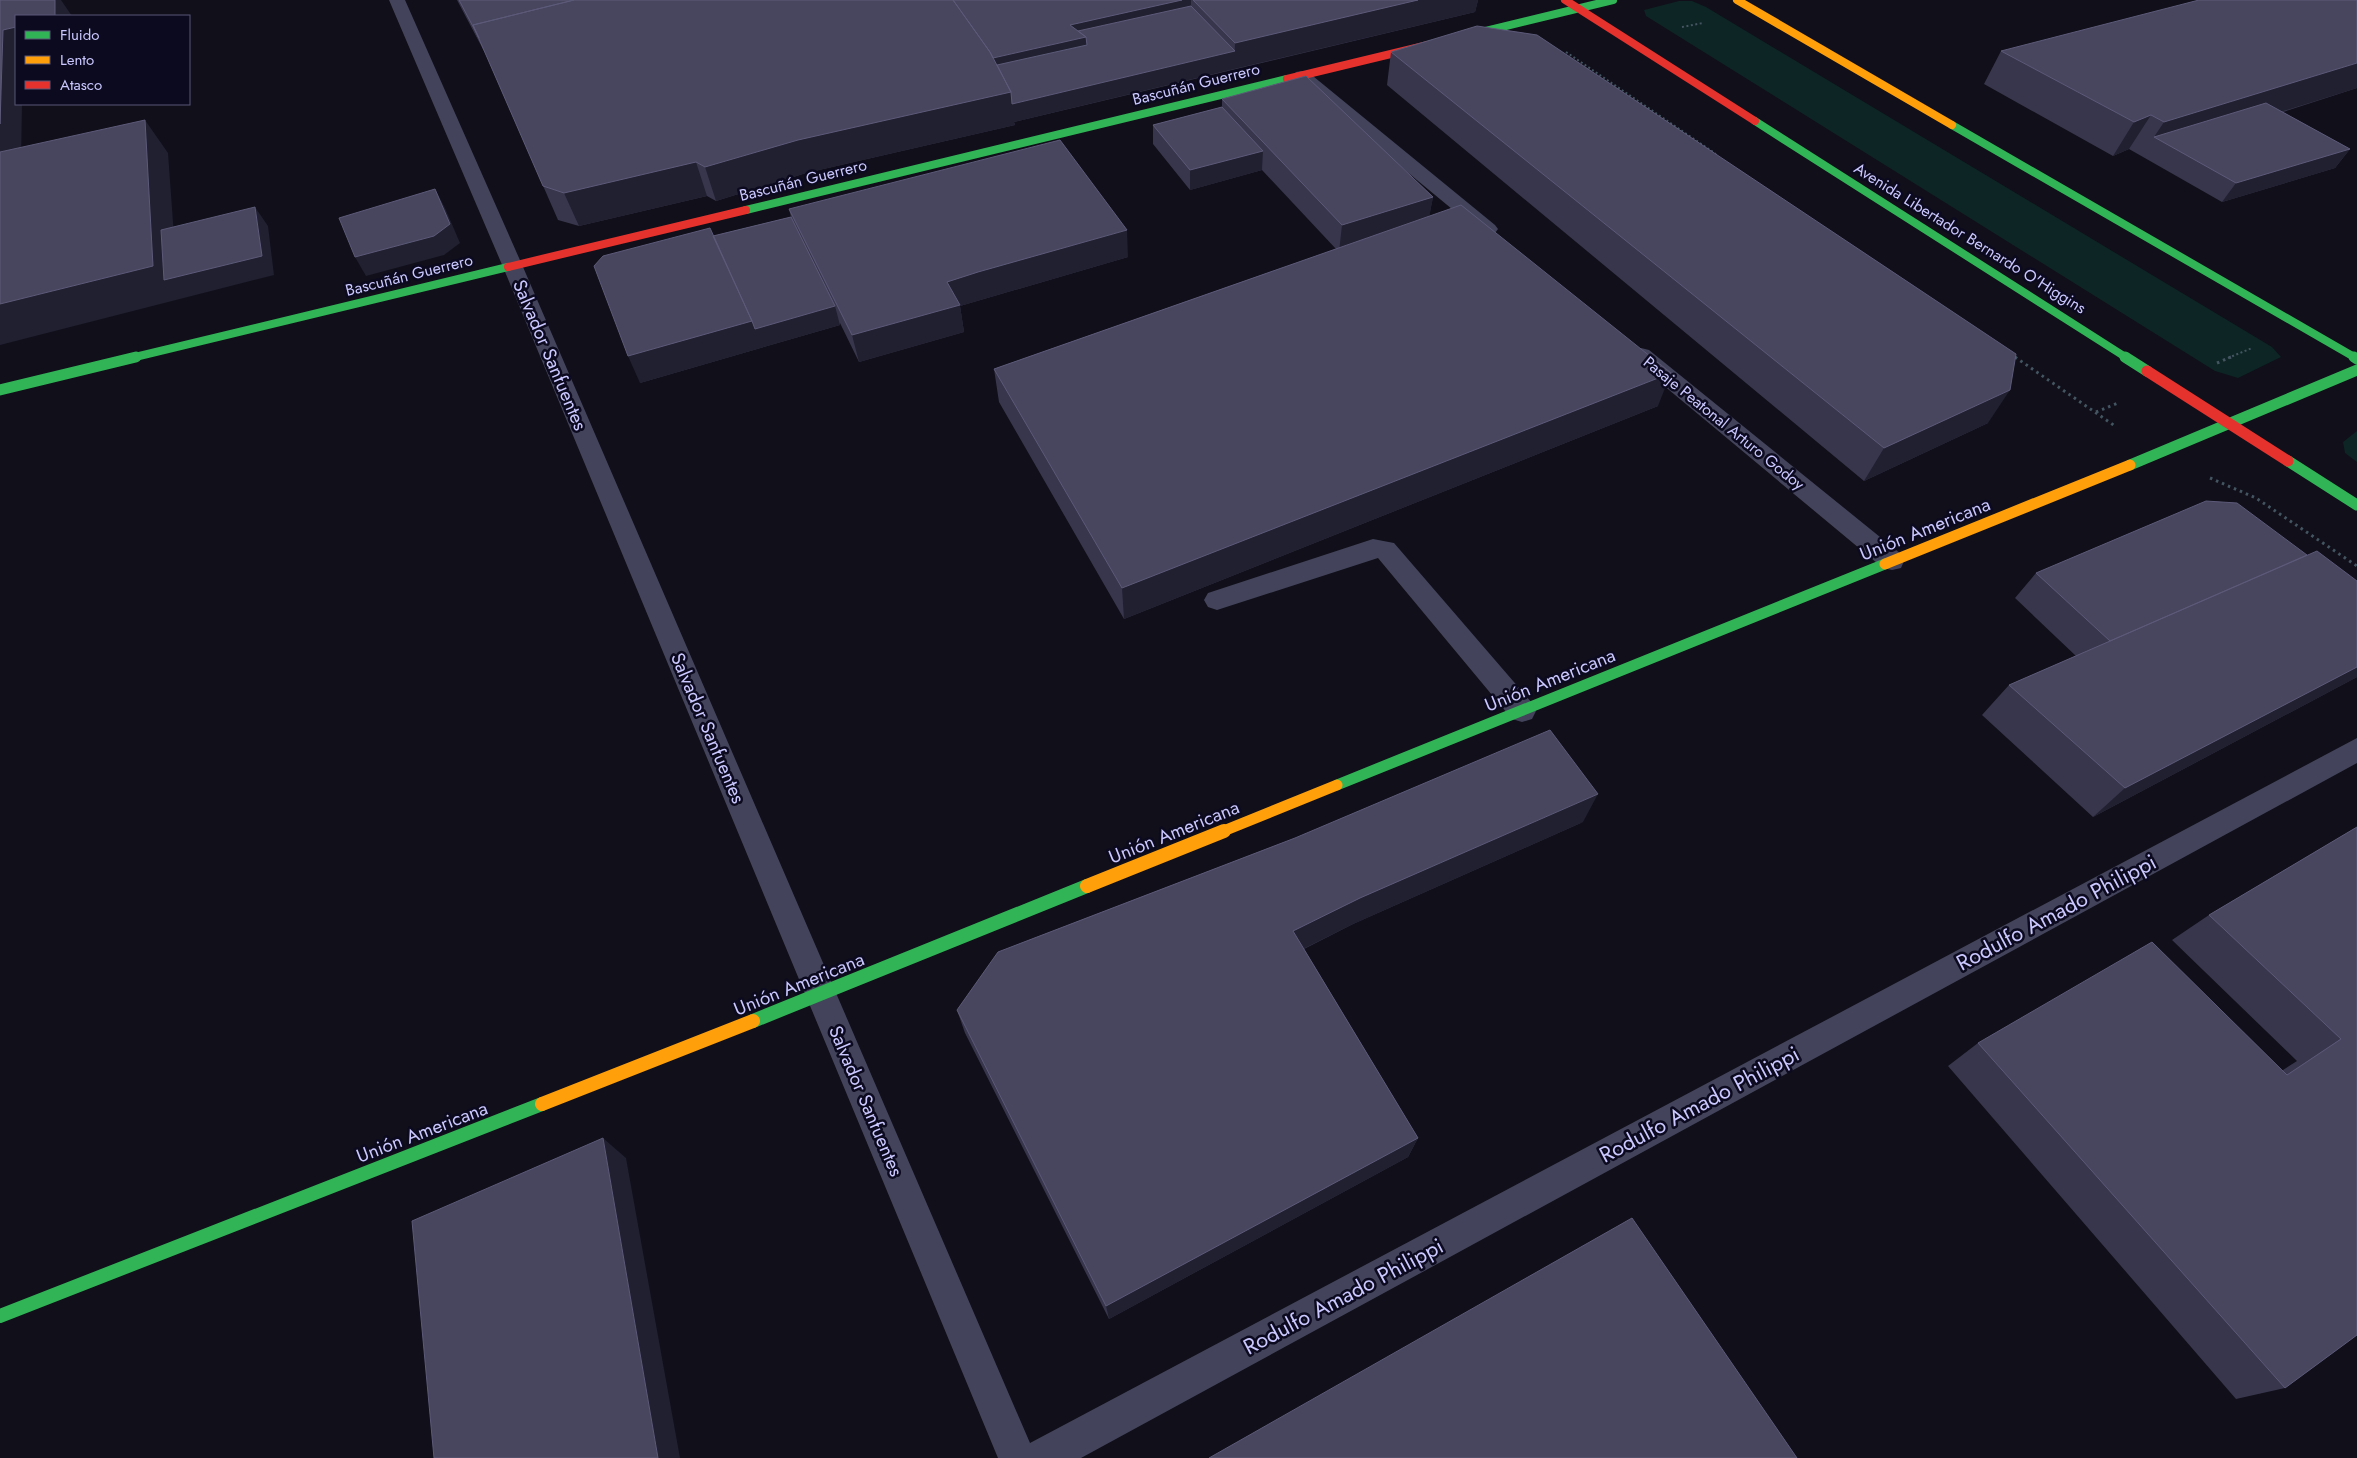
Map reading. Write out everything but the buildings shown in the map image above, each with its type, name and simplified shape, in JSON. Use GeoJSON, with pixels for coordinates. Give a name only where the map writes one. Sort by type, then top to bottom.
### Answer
{"type":"FeatureCollection","features":[{"type":"Feature","properties":{"kind":"street","name":"Salvador Sanfuentes"},"geometry":{"type":"LineString","coordinates":[[397,0],[513,267],[1017,1458]]}},
{"type":"Feature","properties":{"kind":"street","name":"Avenida Libertador Bernardo O'Higgins"},"geometry":{"type":"LineString","coordinates":[[1565,0],[2357,504]]}},
{"type":"Feature","properties":{"kind":"street","name":"Bascuñán Guerrero"},"geometry":{"type":"LineString","coordinates":[[0,390],[1613,0]]}},
{"type":"Feature","properties":{"kind":"street"},"geometry":{"type":"LineString","coordinates":[[1737,0],[2357,359]]}},
{"type":"Feature","properties":{"kind":"street"},"geometry":{"type":"LineString","coordinates":[[1302,76],[1501,239]]}},
{"type":"Feature","properties":{"kind":"street","name":"Pasaje Peatonal Arturo Godoy"},"geometry":{"type":"LineString","coordinates":[[1624,340],[1892,561]]}},
{"type":"Feature","properties":{"kind":"street","name":"Unión Americana"},"geometry":{"type":"LineString","coordinates":[[0,1316],[820,994],[2232,424],[2357,370]]}},
{"type":"Feature","properties":{"kind":"street"},"geometry":{"type":"LineString","coordinates":[[1217,600],[1373,548],[1385,549],[1522,710]]}},
{"type":"Feature","properties":{"kind":"street","name":"Rodulfo Amado Philippi"},"geometry":{"type":"LineString","coordinates":[[1042,1458],[2357,750]]}},
{"type":"Feature","properties":{"kind":"path"},"geometry":{"type":"LineString","coordinates":[[1559,48],[1716,154]]}},
{"type":"Feature","properties":{"kind":"path"},"geometry":{"type":"LineString","coordinates":[[2096,412],[2302,328]]}},
{"type":"Feature","properties":{"kind":"path"},"geometry":{"type":"LineString","coordinates":[[2013,356],[2158,454],[2256,498],[2357,566]]}},
{"type":"Feature","properties":{"kind":"green space"},"geometry":{"type":"Polygon","coordinates":[[[1679,1],[1692,1],[1706,7],[2272,347],[2281,357],[2238,378],[2215,371],[1646,16],[1644,10],[1679,1]]]}},
{"type":"Feature","properties":{"kind":"green space"},"geometry":{"type":"Polygon","coordinates":[[[2357,431],[2357,462],[2345,453],[2343,442],[2357,431]]]}},
{"type":"Feature","properties":{"kind":"traffic: fast"},"geometry":{"type":"LineString","coordinates":[[1428,45],[1613,0]]}},
{"type":"Feature","properties":{"kind":"traffic: fast"},"geometry":{"type":"LineString","coordinates":[[746,210],[1287,79]]}},
{"type":"Feature","properties":{"kind":"traffic: fast"},"geometry":{"type":"LineString","coordinates":[[1755,121],[2147,371]]}},
{"type":"Feature","properties":{"kind":"traffic: fast"},"geometry":{"type":"LineString","coordinates":[[1952,125],[2357,359]]}},
{"type":"Feature","properties":{"kind":"traffic: fast"},"geometry":{"type":"LineString","coordinates":[[0,390],[508,267]]}},
{"type":"Feature","properties":{"kind":"traffic: fast"},"geometry":{"type":"LineString","coordinates":[[2130,465],[2357,370]]}},
{"type":"Feature","properties":{"kind":"traffic: fast"},"geometry":{"type":"LineString","coordinates":[[2288,461],[2357,505]]}},
{"type":"Feature","properties":{"kind":"traffic: fast"},"geometry":{"type":"LineString","coordinates":[[1337,785],[1885,564]]}},
{"type":"Feature","properties":{"kind":"traffic: fast"},"geometry":{"type":"LineString","coordinates":[[753,1021],[1087,886]]}},
{"type":"Feature","properties":{"kind":"traffic: fast"},"geometry":{"type":"LineString","coordinates":[[0,1316],[542,1104]]}},
{"type":"Feature","properties":{"kind":"traffic: slow"},"geometry":{"type":"LineString","coordinates":[[1737,0],[1952,125]]}},
{"type":"Feature","properties":{"kind":"traffic: slow"},"geometry":{"type":"LineString","coordinates":[[1885,564],[2130,465]]}},
{"type":"Feature","properties":{"kind":"traffic: slow"},"geometry":{"type":"LineString","coordinates":[[1087,886],[1337,785]]}},
{"type":"Feature","properties":{"kind":"traffic: slow"},"geometry":{"type":"LineString","coordinates":[[542,1104],[753,1021]]}},
{"type":"Feature","properties":{"kind":"traffic: jam"},"geometry":{"type":"LineString","coordinates":[[1565,0],[1755,121]]}},
{"type":"Feature","properties":{"kind":"traffic: jam"},"geometry":{"type":"LineString","coordinates":[[1287,79],[1428,45]]}},
{"type":"Feature","properties":{"kind":"traffic: jam"},"geometry":{"type":"LineString","coordinates":[[508,267],[746,210]]}},
{"type":"Feature","properties":{"kind":"traffic: jam"},"geometry":{"type":"LineString","coordinates":[[2147,371],[2288,461]]}}]}
